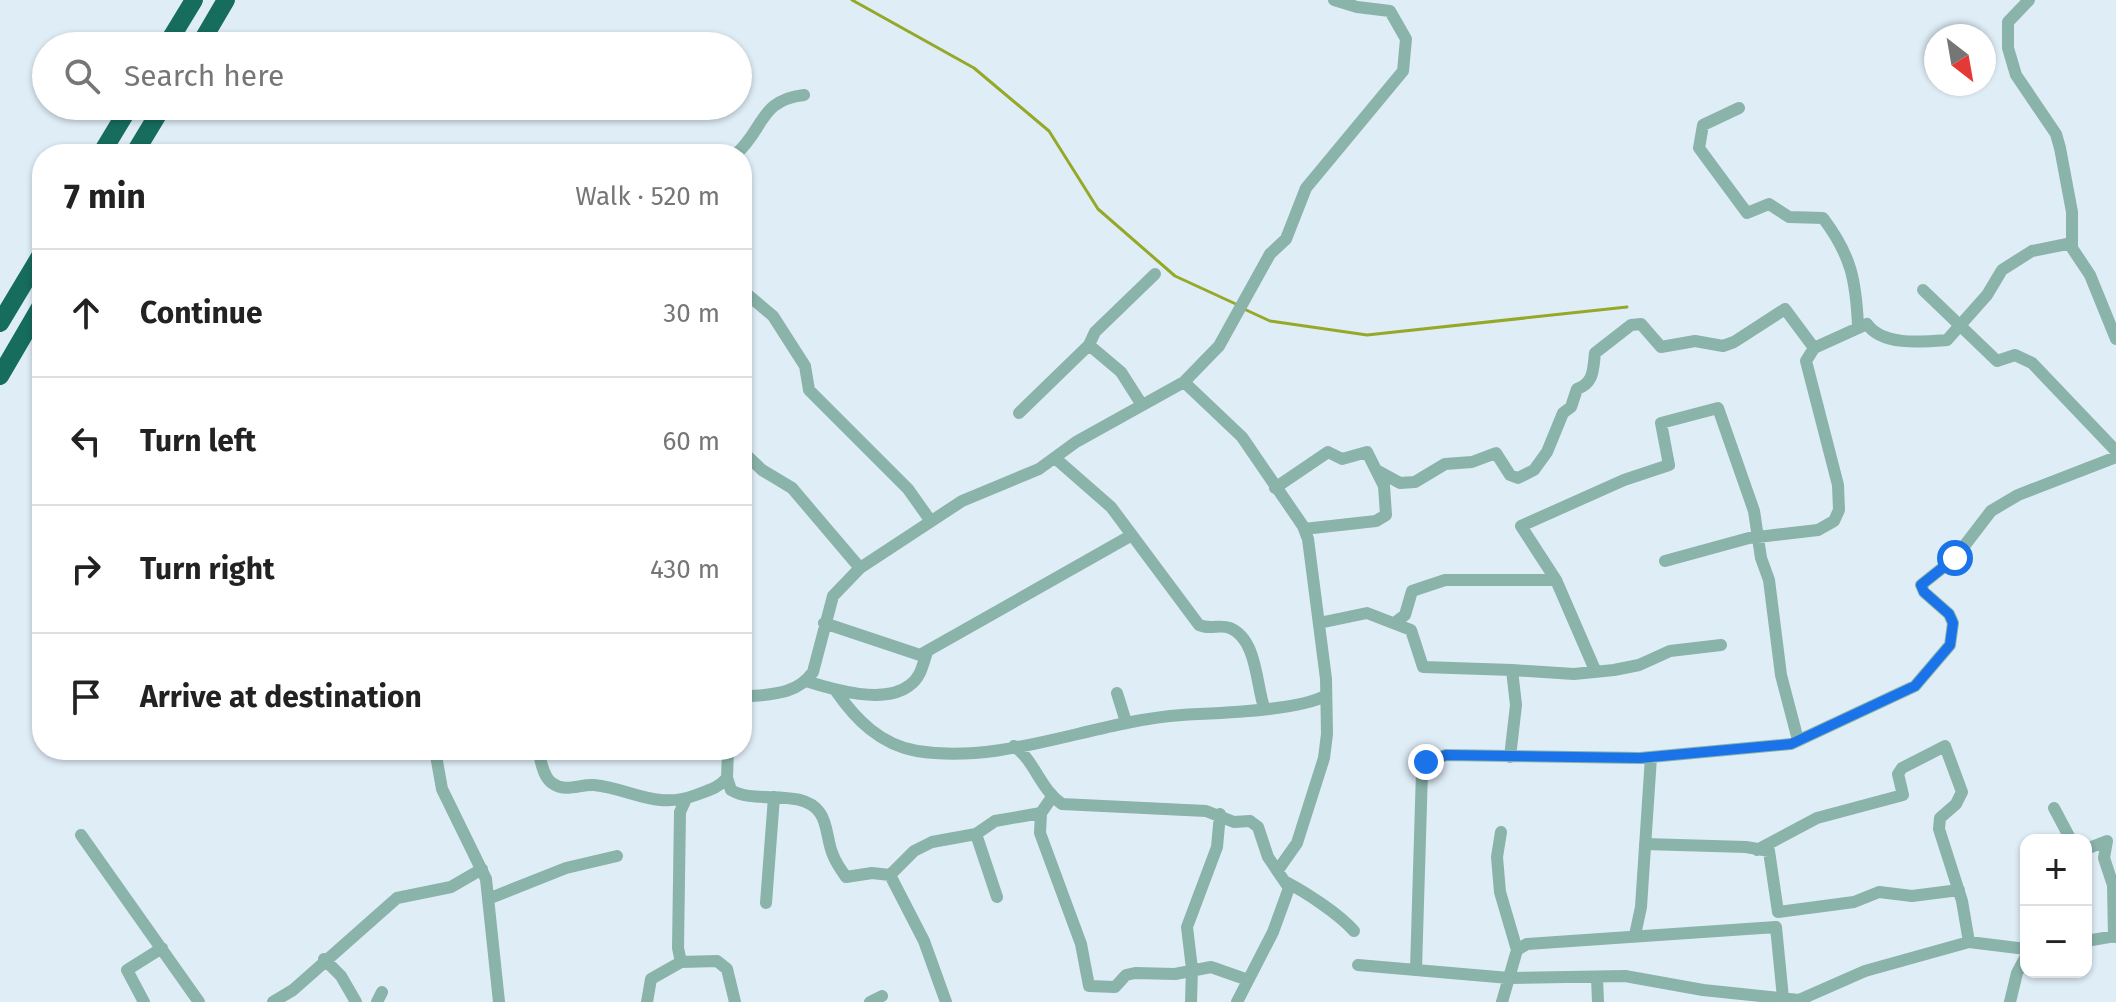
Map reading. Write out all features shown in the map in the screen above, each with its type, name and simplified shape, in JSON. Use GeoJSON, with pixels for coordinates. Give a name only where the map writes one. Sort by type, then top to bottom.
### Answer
{"type":"FeatureCollection","features":[{"type":"Feature","properties":{"kind":"highway"},"geometry":{"type":"LineString","coordinates":[[175,32],[194,0]]}},
{"type":"Feature","properties":{"kind":"highway"},"geometry":{"type":"LineString","coordinates":[[207,32],[226,0]]}},
{"type":"Feature","properties":{"kind":"highway"},"geometry":{"type":"LineString","coordinates":[[107,144],[122,120]]}},
{"type":"Feature","properties":{"kind":"highway"},"geometry":{"type":"LineString","coordinates":[[140,144],[155,120]]}},
{"type":"Feature","properties":{"kind":"highway"},"geometry":{"type":"LineString","coordinates":[[0,323],[32,270]]}},
{"type":"Feature","properties":{"kind":"highway"},"geometry":{"type":"LineString","coordinates":[[0,376],[32,321]]}},
{"type":"Feature","properties":{"kind":"street"},"geometry":{"type":"LineString","coordinates":[[752,696],[796,689],[806,681],[813,672],[833,596],[860,568],[962,501],[1020,478],[1184,382],[1219,346],[1236,322],[1270,254],[1286,239],[1306,188],[1403,71],[1406,39],[1390,11],[1357,7],[1334,0]]}},
{"type":"Feature","properties":{"kind":"street"},"geometry":{"type":"LineString","coordinates":[[2029,0],[2008,22],[2008,48],[2022,87],[2056,134],[2072,212],[2072,243],[2090,275],[2116,339]]}},
{"type":"Feature","properties":{"kind":"street"},"geometry":{"type":"LineString","coordinates":[[747,144],[754,126],[779,100],[804,95]]}},
{"type":"Feature","properties":{"kind":"street"},"geometry":{"type":"LineString","coordinates":[[1739,108],[1703,125],[1699,148],[1747,213],[1769,204],[1789,217],[1823,218],[1845,247],[1857,290],[1858,326]]}},
{"type":"Feature","properties":{"kind":"street"},"geometry":{"type":"LineString","coordinates":[[1665,561],[1758,538],[1818,530],[1834,521],[1839,510],[1838,485],[1808,382],[1806,361],[1814,348],[1867,324],[1874,334],[1891,339],[1947,340],[1987,295],[2002,270],[2032,251],[2072,243]]}},
{"type":"Feature","properties":{"kind":"street"},"geometry":{"type":"LineString","coordinates":[[1019,413],[1089,345],[1095,332],[1155,274]]}},
{"type":"Feature","properties":{"kind":"street"},"geometry":{"type":"LineString","coordinates":[[1416,969],[1423,766],[1429,760],[1446,755],[1651,757],[1802,735],[1915,686],[1950,645],[1953,623],[1949,614],[1924,592],[1921,585],[1955,558],[1991,511],[2018,495],[2116,454],[2032,363],[2015,355],[1997,361],[1923,290]]}},
{"type":"Feature","properties":{"kind":"street"},"geometry":{"type":"LineString","coordinates":[[752,298],[773,316],[805,366],[809,390],[908,489],[930,520]]}},
{"type":"Feature","properties":{"kind":"street"},"geometry":{"type":"LineString","coordinates":[[1378,471],[1400,483],[1415,482],[1445,464],[1472,462],[1496,453],[1510,475],[1518,478],[1527,475],[1540,463],[1563,413],[1571,407],[1577,389],[1588,385],[1595,353],[1631,325],[1641,324],[1661,347],[1695,341],[1723,346],[1785,309],[1814,348]]}},
{"type":"Feature","properties":{"kind":"street"},"geometry":{"type":"LineString","coordinates":[[1089,345],[1121,372],[1142,405]]}},
{"type":"Feature","properties":{"kind":"street"},"geometry":{"type":"LineString","coordinates":[[1184,382],[1242,437],[1304,529],[1319,623],[1328,712],[1324,758],[1297,843],[1278,870]]}},
{"type":"Feature","properties":{"kind":"street"},"geometry":{"type":"LineString","coordinates":[[1595,670],[1556,580],[1521,526],[1624,480],[1669,465],[1661,423],[1718,408],[1743,473],[1769,580],[1783,685],[1802,735]]}},
{"type":"Feature","properties":{"kind":"street"},"geometry":{"type":"LineString","coordinates":[[1275,488],[1328,452],[1342,459],[1367,452],[1384,486],[1386,515],[1383,518],[1304,529]]}},
{"type":"Feature","properties":{"kind":"street"},"geometry":{"type":"LineString","coordinates":[[1055,458],[1111,507],[1199,625],[1224,626],[1237,632],[1256,668],[1259,703]]}},
{"type":"Feature","properties":{"kind":"street"},"geometry":{"type":"LineString","coordinates":[[752,460],[792,488],[860,568]]}},
{"type":"Feature","properties":{"kind":"street"},"geometry":{"type":"LineString","coordinates":[[824,623],[871,636],[915,655],[927,652],[1132,535]]}},
{"type":"Feature","properties":{"kind":"street"},"geometry":{"type":"LineString","coordinates":[[1397,621],[1405,615],[1412,591],[1429,584],[1445,580],[1556,580]]}},
{"type":"Feature","properties":{"kind":"street"},"geometry":{"type":"LineString","coordinates":[[1319,623],[1367,613],[1397,621],[1411,630],[1423,667],[1574,674],[1639,665],[1670,651],[1721,645]]}},
{"type":"Feature","properties":{"kind":"street"},"geometry":{"type":"LineString","coordinates":[[806,681],[836,691],[894,693],[918,677],[927,652]]}},
{"type":"Feature","properties":{"kind":"street"},"geometry":{"type":"LineString","coordinates":[[1510,757],[1516,705],[1512,670]]}},
{"type":"Feature","properties":{"kind":"street"},"geometry":{"type":"LineString","coordinates":[[836,691],[858,718],[889,743],[916,751],[961,754],[1075,737],[1126,722],[1259,703],[1307,702],[1326,695]]}},
{"type":"Feature","properties":{"kind":"street"},"geometry":{"type":"LineString","coordinates":[[1117,693],[1126,722]]}},
{"type":"Feature","properties":{"kind":"street"},"geometry":{"type":"LineString","coordinates":[[1014,746],[1025,754],[1052,797],[1075,807],[1144,806],[1220,814],[1234,822],[1250,821],[1258,827],[1268,857],[1289,890],[1237,1002]]}},
{"type":"Feature","properties":{"kind":"street"},"geometry":{"type":"LineString","coordinates":[[1757,850],[1817,818],[1903,795],[1898,774],[1902,768],[1945,746],[1962,792],[1956,804],[1940,818],[1939,829],[1959,890],[1969,942]]}},
{"type":"Feature","properties":{"kind":"street"},"geometry":{"type":"LineString","coordinates":[[1635,935],[1641,907],[1651,757]]}},
{"type":"Feature","properties":{"kind":"street"},"geometry":{"type":"LineString","coordinates":[[437,760],[442,789],[482,869],[499,1002]]}},
{"type":"Feature","properties":{"kind":"street"},"geometry":{"type":"LineString","coordinates":[[541,760],[546,776],[555,785],[567,788],[592,785],[648,800],[685,801],[710,792],[727,778]]}},
{"type":"Feature","properties":{"kind":"street"},"geometry":{"type":"LineString","coordinates":[[728,760],[727,778],[731,790],[745,797],[774,797],[816,808],[823,816],[832,854],[846,877],[872,873],[890,875]]}},
{"type":"Feature","properties":{"kind":"street"},"geometry":{"type":"LineString","coordinates":[[766,903],[774,797]]}},
{"type":"Feature","properties":{"kind":"street"},"geometry":{"type":"LineString","coordinates":[[1052,797],[1041,813],[1040,833],[1081,944],[1089,986],[1115,987],[1126,975],[1175,974],[1211,967],[1248,980]]}},
{"type":"Feature","properties":{"kind":"street"},"geometry":{"type":"LineString","coordinates":[[681,962],[677,896],[680,812],[685,801]]}},
{"type":"Feature","properties":{"kind":"street"},"geometry":{"type":"LineString","coordinates":[[2054,808],[2068,834]]}},
{"type":"Feature","properties":{"kind":"street"},"geometry":{"type":"LineString","coordinates":[[890,875],[914,851],[932,842],[976,834],[995,821],[1041,813]]}},
{"type":"Feature","properties":{"kind":"street"},"geometry":{"type":"LineString","coordinates":[[1191,1002],[1192,969],[1187,927],[1217,847],[1220,814]]}},
{"type":"Feature","properties":{"kind":"street"},"geometry":{"type":"LineString","coordinates":[[1501,832],[1497,857],[1500,892],[1517,945],[1502,1002]]}},
{"type":"Feature","properties":{"kind":"street"},"geometry":{"type":"LineString","coordinates":[[2092,845],[2116,833]]}},
{"type":"Feature","properties":{"kind":"street"},"geometry":{"type":"LineString","coordinates":[[976,834],[997,897]]}},
{"type":"Feature","properties":{"kind":"street"},"geometry":{"type":"LineString","coordinates":[[81,835],[199,1002]]}},
{"type":"Feature","properties":{"kind":"street"},"geometry":{"type":"LineString","coordinates":[[2092,846],[2107,841],[2104,858],[2113,885],[2115,937],[2092,940]]}},
{"type":"Feature","properties":{"kind":"street"},"geometry":{"type":"LineString","coordinates":[[1645,844],[1746,847],[1769,851],[1778,912],[1854,902],[1879,892],[1912,896],[1959,890]]}},
{"type":"Feature","properties":{"kind":"street"},"geometry":{"type":"LineString","coordinates":[[488,899],[566,868],[617,856]]}},
{"type":"Feature","properties":{"kind":"street"},"geometry":{"type":"LineString","coordinates":[[273,1002],[293,990],[324,959],[397,898],[451,887],[482,869]]}},
{"type":"Feature","properties":{"kind":"street"},"geometry":{"type":"LineString","coordinates":[[890,875],[924,941],[946,1002]]}},
{"type":"Feature","properties":{"kind":"street"},"geometry":{"type":"LineString","coordinates":[[1286,882],[1332,915],[1341,917],[1354,931]]}},
{"type":"Feature","properties":{"kind":"street"},"geometry":{"type":"LineString","coordinates":[[1517,945],[1776,927],[1783,998]]}},
{"type":"Feature","properties":{"kind":"street"},"geometry":{"type":"LineString","coordinates":[[1358,965],[1416,969],[1449,976],[1636,977],[1703,990],[1799,1001],[1865,971],[1969,942],[2020,948]]}},
{"type":"Feature","properties":{"kind":"street"},"geometry":{"type":"LineString","coordinates":[[144,1002],[127,970],[162,948]]}},
{"type":"Feature","properties":{"kind":"street"},"geometry":{"type":"LineString","coordinates":[[324,959],[341,976],[356,1002]]}},
{"type":"Feature","properties":{"kind":"street"},"geometry":{"type":"LineString","coordinates":[[647,1002],[651,979],[681,962],[720,962],[727,969],[735,1002]]}},
{"type":"Feature","properties":{"kind":"street"},"geometry":{"type":"LineString","coordinates":[[2010,1002],[2020,967]]}},
{"type":"Feature","properties":{"kind":"street"},"geometry":{"type":"LineString","coordinates":[[1597,978],[1598,1002]]}},
{"type":"Feature","properties":{"kind":"waterway"},"geometry":{"type":"LineString","coordinates":[[852,0],[974,68],[1049,131],[1098,209],[1175,276],[1238,305]]}},
{"type":"Feature","properties":{"kind":"waterway"},"geometry":{"type":"LineString","coordinates":[[1244,309],[1270,321],[1367,335],[1627,307]]}},
{"type":"Feature","properties":{"kind":"route"},"geometry":{"type":"LineString","coordinates":[[1426,762],[1446,755],[1640,758],[1791,744],[1848,719],[1880,699],[1915,686],[1950,645],[1953,623],[1949,614],[1924,592],[1921,585],[1955,558]]}}]}
